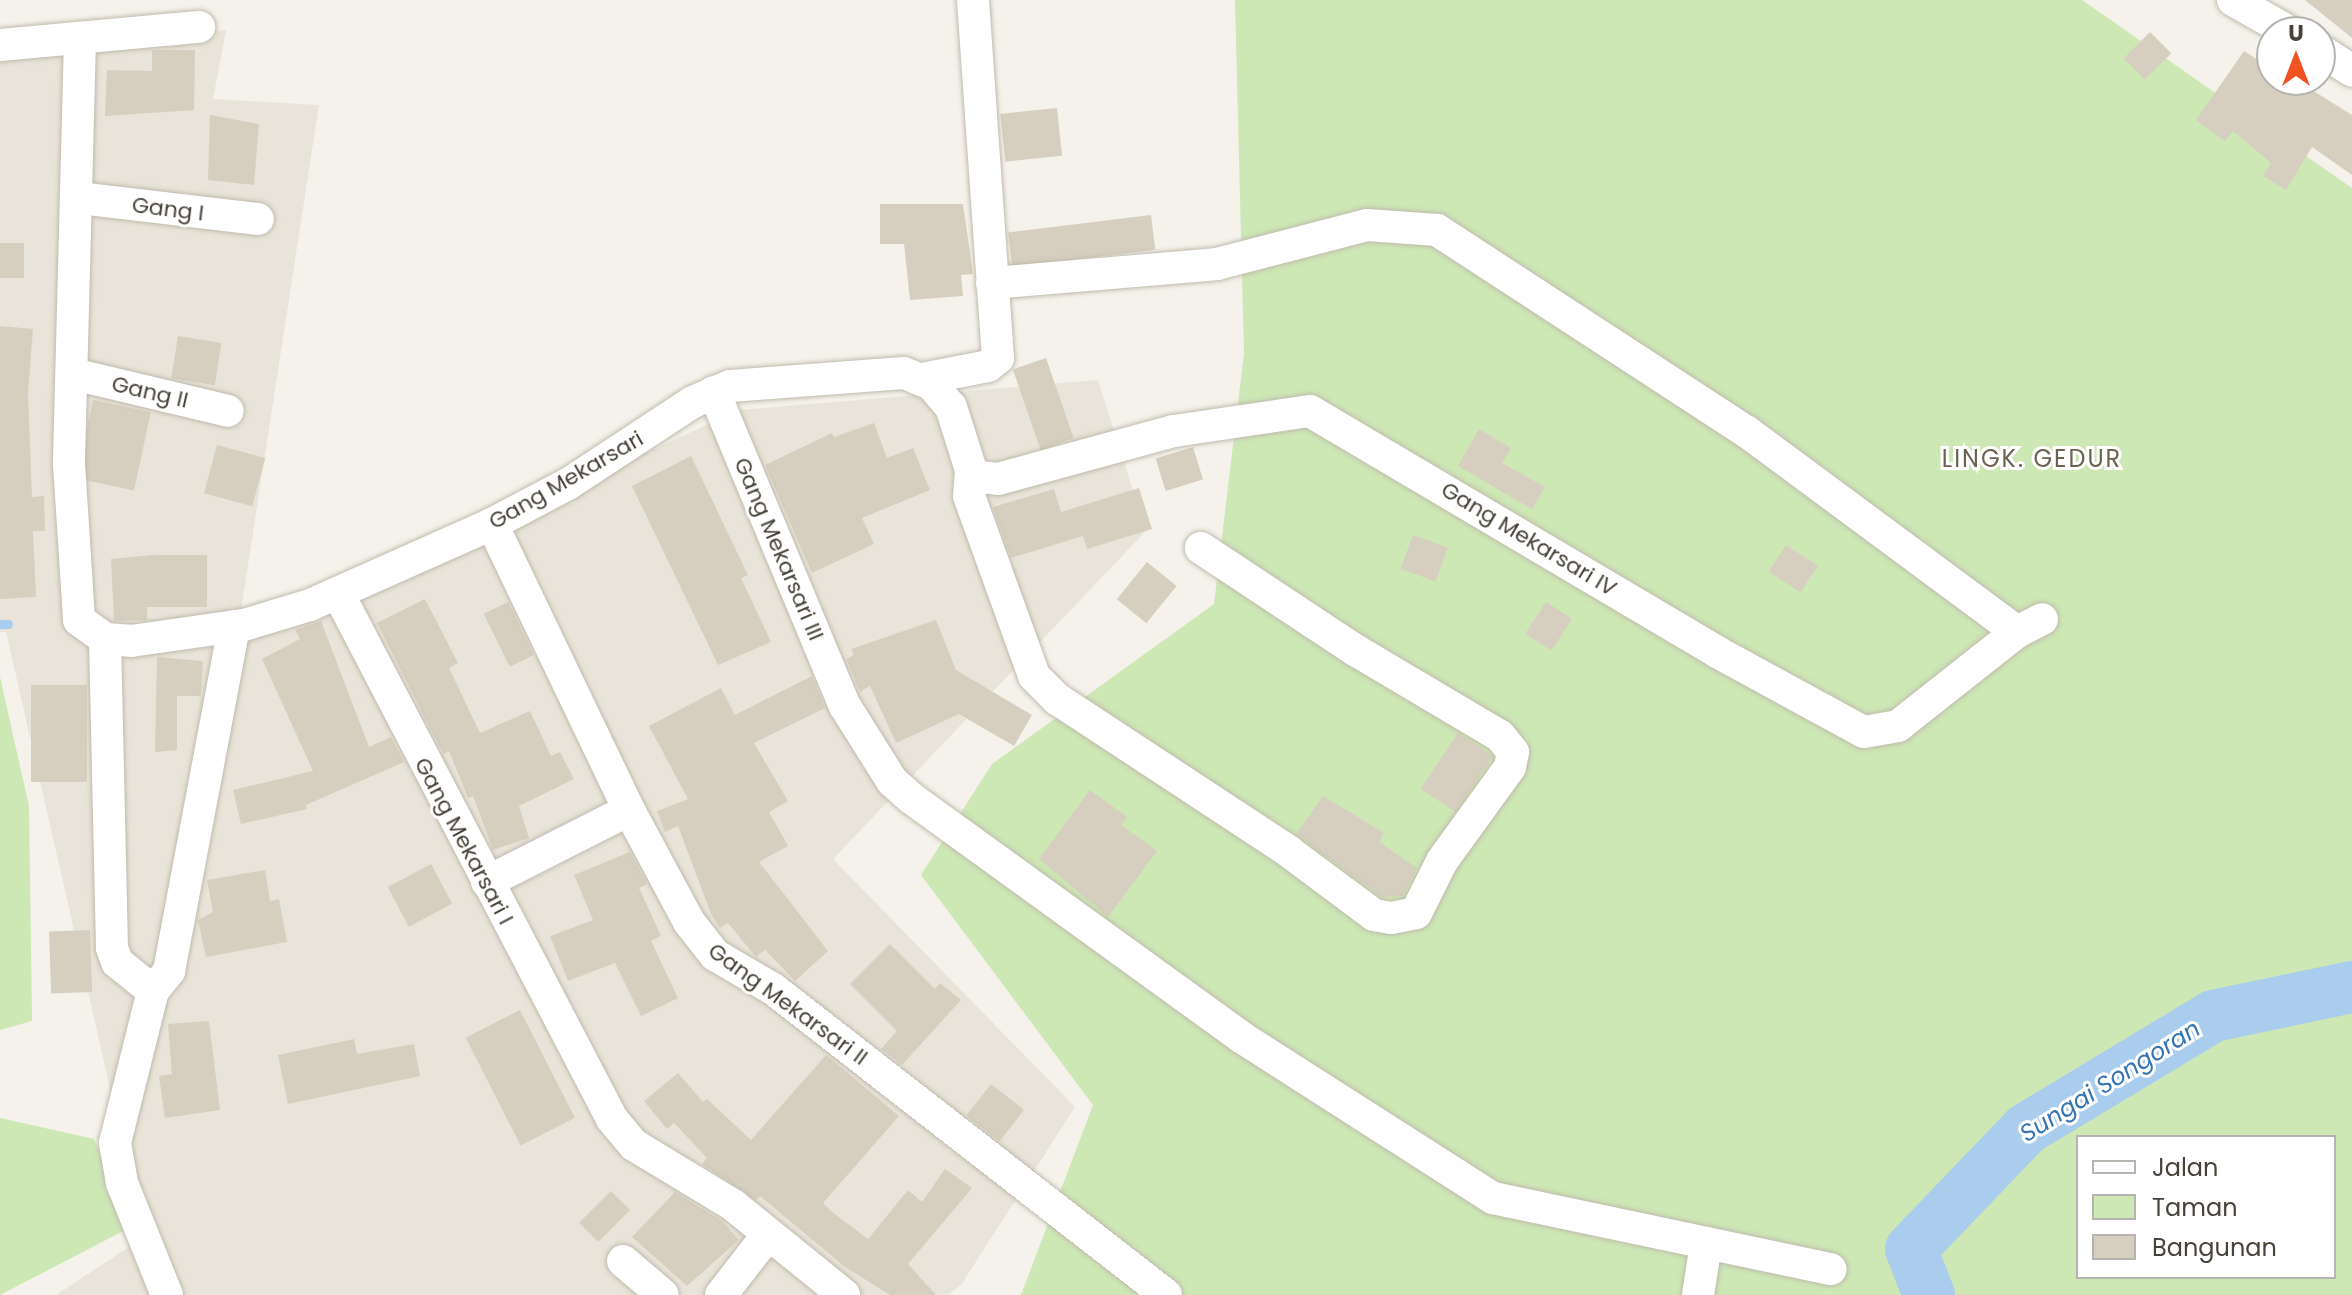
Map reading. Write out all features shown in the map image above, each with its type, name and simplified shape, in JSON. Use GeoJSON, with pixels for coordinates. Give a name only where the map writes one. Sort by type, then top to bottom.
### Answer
{"type":"FeatureCollection","features":[{"type":"Feature","properties":{"kind":"street"},"geometry":{"type":"LineString","coordinates":[[973,0],[992,283]]}},
{"type":"Feature","properties":{"kind":"street"},"geometry":{"type":"LineString","coordinates":[[2233,0],[2261,16]]}},
{"type":"Feature","properties":{"kind":"street"},"geometry":{"type":"LineString","coordinates":[[0,45],[199,27]]}},
{"type":"Feature","properties":{"kind":"street"},"geometry":{"type":"LineString","coordinates":[[80,40],[79,198],[69,464],[75,598],[79,620],[105,639],[112,948],[117,962],[153,991]]}},
{"type":"Feature","properties":{"kind":"street","name":"Gang I"},"geometry":{"type":"LineString","coordinates":[[79,198],[258,219]]}},
{"type":"Feature","properties":{"kind":"street","name":"Gang Mekarsari IV"},"geometry":{"type":"LineString","coordinates":[[971,476],[998,479],[1195,426],[1254,423],[1310,411],[1717,652],[1864,732],[1898,726],[2030,625],[1747,432],[1437,230],[1367,225],[1217,264],[992,283]]}},
{"type":"Feature","properties":{"kind":"street","name":"Gang Mekarsari"},"geometry":{"type":"LineString","coordinates":[[105,639],[131,641],[239,625],[338,593],[492,524],[568,484],[714,392],[746,382],[908,375],[988,366],[998,358],[992,283]]}},
{"type":"Feature","properties":{"kind":"street","name":"Gang II"},"geometry":{"type":"LineString","coordinates":[[73,374],[228,411]]}},
{"type":"Feature","properties":{"kind":"street"},"geometry":{"type":"LineString","coordinates":[[908,375],[951,407],[971,476],[969,496],[1023,655],[1042,684],[1374,915],[1407,918],[1416,913],[1442,861],[1510,767],[1513,752],[1500,736],[1355,650],[1201,548]]}},
{"type":"Feature","properties":{"kind":"street","name":"Gang Mekarsari III"},"geometry":{"type":"LineString","coordinates":[[714,392],[845,706],[892,781],[911,798],[1241,1037],[1453,1177],[1493,1198],[1576,1212],[1706,1244],[1831,1269]]}},
{"type":"Feature","properties":{"kind":"street","name":"Gang Mekarsari II"},"geometry":{"type":"LineString","coordinates":[[492,524],[629,810],[689,922],[715,955],[773,989],[1166,1295]]}},
{"type":"Feature","properties":{"kind":"street","name":"Gang Mekarsari I"},"geometry":{"type":"LineString","coordinates":[[338,593],[593,1089],[634,1145],[733,1205],[766,1237],[844,1295]]}},
{"type":"Feature","properties":{"kind":"street"},"geometry":{"type":"LineString","coordinates":[[167,1295],[122,1183],[115,1143],[153,991],[169,971],[239,625]]}},
{"type":"Feature","properties":{"kind":"street"},"geometry":{"type":"LineString","coordinates":[[487,882],[629,810]]}},
{"type":"Feature","properties":{"kind":"street"},"geometry":{"type":"LineString","coordinates":[[721,1295],[766,1237]]}},
{"type":"Feature","properties":{"kind":"street"},"geometry":{"type":"LineString","coordinates":[[1698,1295],[1706,1244]]}},
{"type":"Feature","properties":{"kind":"street"},"geometry":{"type":"LineString","coordinates":[[623,1261],[663,1295]]}},
{"type":"Feature","properties":{"kind":"shaded area"},"geometry":{"type":"Polygon","coordinates":[[[226,30],[213,99],[319,105],[235,649],[255,633],[739,410],[1098,380],[1146,531],[833,859],[1075,1107],[961,1285],[947,1295],[56,1295],[144,1237],[6,632],[0,632],[0,52],[226,30]]]}},
{"type":"Feature","properties":{"kind":"green space"},"geometry":{"type":"Polygon","coordinates":[[[1235,0],[2082,0],[2352,188],[2352,1295],[1021,1295],[1093,1105],[921,875],[992,764],[1214,604],[1244,353],[1235,0]]]}},
{"type":"Feature","properties":{"kind":"green space"},"geometry":{"type":"Polygon","coordinates":[[[0,677],[29,806],[32,1021],[0,1030],[0,677]]]}},
{"type":"Feature","properties":{"kind":"green space"},"geometry":{"type":"Polygon","coordinates":[[[0,1118],[94,1139],[129,1228],[0,1295],[0,1118]]]}},
{"type":"Feature","properties":{"kind":"building"},"geometry":{"type":"Polygon","coordinates":[[[2305,0],[2352,0],[2352,38],[2336,25],[2336,16],[2325,16],[2305,0]]]}},
{"type":"Feature","properties":{"kind":"building"},"geometry":{"type":"Polygon","coordinates":[[[2150,32],[2171,53],[2145,79],[2124,58],[2150,32]]]}},
{"type":"Feature","properties":{"kind":"building"},"geometry":{"type":"Polygon","coordinates":[[[152,50],[195,50],[194,110],[105,116],[107,70],[152,71],[152,50]]]}},
{"type":"Feature","properties":{"kind":"building"},"geometry":{"type":"Polygon","coordinates":[[[2244,51],[2256,59],[2256,96],[2322,96],[2352,115],[2352,175],[2312,147],[2286,190],[2263,176],[2271,163],[2233,131],[2225,141],[2196,120],[2244,51]]]}},
{"type":"Feature","properties":{"kind":"building"},"geometry":{"type":"Polygon","coordinates":[[[1057,108],[1062,156],[1005,162],[1000,114],[1057,108]]]}},
{"type":"Feature","properties":{"kind":"building"},"geometry":{"type":"Polygon","coordinates":[[[210,115],[259,124],[254,185],[208,180],[210,115]]]}},
{"type":"Feature","properties":{"kind":"building"},"geometry":{"type":"Polygon","coordinates":[[[880,204],[963,204],[973,274],[961,275],[963,296],[910,300],[904,244],[880,244],[880,204]]]}},
{"type":"Feature","properties":{"kind":"building"},"geometry":{"type":"Polygon","coordinates":[[[1151,215],[1155,250],[1012,267],[1008,233],[1151,215]]]}},
{"type":"Feature","properties":{"kind":"building"},"geometry":{"type":"Polygon","coordinates":[[[0,243],[24,243],[24,278],[0,278],[0,243]]]}},
{"type":"Feature","properties":{"kind":"building"},"geometry":{"type":"Polygon","coordinates":[[[0,326],[33,329],[28,393],[32,497],[44,496],[45,531],[33,531],[36,597],[0,599],[0,326]]]}},
{"type":"Feature","properties":{"kind":"building"},"geometry":{"type":"Polygon","coordinates":[[[178,336],[221,343],[215,385],[171,378],[178,336]]]}},
{"type":"Feature","properties":{"kind":"building"},"geometry":{"type":"Polygon","coordinates":[[[1046,358],[1074,438],[1041,450],[1013,369],[1046,358]]]}},
{"type":"Feature","properties":{"kind":"building"},"geometry":{"type":"Polygon","coordinates":[[[93,400],[151,412],[134,491],[76,478],[93,400]]]}},
{"type":"Feature","properties":{"kind":"building"},"geometry":{"type":"Polygon","coordinates":[[[874,423],[887,458],[913,448],[930,490],[862,518],[874,544],[812,573],[765,465],[832,433],[834,437],[874,423]]]}},
{"type":"Feature","properties":{"kind":"building"},"geometry":{"type":"Polygon","coordinates":[[[1479,429],[1511,448],[1502,463],[1545,487],[1532,509],[1458,466],[1479,429]]]}},
{"type":"Feature","properties":{"kind":"building"},"geometry":{"type":"Polygon","coordinates":[[[217,445],[265,458],[252,506],[204,493],[217,445]]]}},
{"type":"Feature","properties":{"kind":"building"},"geometry":{"type":"Polygon","coordinates":[[[1193,447],[1203,480],[1166,491],[1156,458],[1193,447]]]}},
{"type":"Feature","properties":{"kind":"building"},"geometry":{"type":"Polygon","coordinates":[[[691,456],[748,575],[741,578],[771,642],[718,665],[632,486],[691,456]]]}},
{"type":"Feature","properties":{"kind":"building"},"geometry":{"type":"Polygon","coordinates":[[[1139,488],[1152,529],[1087,549],[1083,536],[1011,558],[993,507],[1054,489],[1061,512],[1139,488]]]}},
{"type":"Feature","properties":{"kind":"building"},"geometry":{"type":"Polygon","coordinates":[[[1413,535],[1448,548],[1435,581],[1401,569],[1413,535]]]}},
{"type":"Feature","properties":{"kind":"building"},"geometry":{"type":"Polygon","coordinates":[[[1786,545],[1818,566],[1800,593],[1769,572],[1786,545]]]}},
{"type":"Feature","properties":{"kind":"building"},"geometry":{"type":"Polygon","coordinates":[[[207,555],[207,607],[147,607],[147,620],[114,621],[111,559],[207,555]]]}},
{"type":"Feature","properties":{"kind":"building"},"geometry":{"type":"Polygon","coordinates":[[[1147,562],[1177,586],[1146,623],[1117,599],[1147,562]]]}},
{"type":"Feature","properties":{"kind":"building"},"geometry":{"type":"Polygon","coordinates":[[[425,599],[458,663],[449,668],[480,733],[530,711],[551,756],[560,752],[574,779],[519,806],[529,838],[493,850],[473,796],[468,798],[449,751],[444,754],[439,746],[377,623],[425,599]]]}},
{"type":"Feature","properties":{"kind":"building"},"geometry":{"type":"Polygon","coordinates":[[[508,602],[534,655],[510,667],[484,614],[508,602]]]}},
{"type":"Feature","properties":{"kind":"building"},"geometry":{"type":"Polygon","coordinates":[[[1546,602],[1572,619],[1551,651],[1525,634],[1546,602]]]}},
{"type":"Feature","properties":{"kind":"building"},"geometry":{"type":"Polygon","coordinates":[[[936,620],[956,670],[1032,715],[1014,746],[959,714],[896,743],[870,686],[860,692],[846,659],[854,655],[851,649],[936,620]]]}},
{"type":"Feature","properties":{"kind":"building"},"geometry":{"type":"Polygon","coordinates":[[[321,621],[369,747],[391,737],[404,762],[306,805],[307,809],[241,824],[233,790],[313,771],[262,659],[300,639],[295,630],[321,621]]]}},
{"type":"Feature","properties":{"kind":"building"},"geometry":{"type":"Polygon","coordinates":[[[157,657],[203,661],[201,696],[177,696],[177,750],[155,752],[157,657]]]}},
{"type":"Feature","properties":{"kind":"building"},"geometry":{"type":"Polygon","coordinates":[[[812,676],[825,708],[754,743],[788,801],[769,812],[788,846],[759,862],[828,951],[795,981],[765,950],[756,957],[728,923],[720,928],[711,914],[678,826],[665,832],[657,811],[688,799],[649,726],[721,688],[735,715],[812,676]]]}},
{"type":"Feature","properties":{"kind":"building"},"geometry":{"type":"Polygon","coordinates":[[[31,685],[87,685],[87,782],[31,782],[31,685]]]}},
{"type":"Feature","properties":{"kind":"building"},"geometry":{"type":"Polygon","coordinates":[[[1458,733],[1493,756],[1455,812],[1421,789],[1458,733]]]}},
{"type":"Feature","properties":{"kind":"building"},"geometry":{"type":"Polygon","coordinates":[[[1090,790],[1127,817],[1121,825],[1157,851],[1108,917],[1039,859],[1090,790]]]}},
{"type":"Feature","properties":{"kind":"building"},"geometry":{"type":"Polygon","coordinates":[[[1323,796],[1384,833],[1379,842],[1417,868],[1403,896],[1382,897],[1296,834],[1323,796]]]}},
{"type":"Feature","properties":{"kind":"building"},"geometry":{"type":"Polygon","coordinates":[[[630,852],[647,884],[639,888],[661,936],[651,941],[678,998],[641,1016],[615,963],[568,981],[550,936],[593,920],[574,875],[630,852]]]}},
{"type":"Feature","properties":{"kind":"building"},"geometry":{"type":"Polygon","coordinates":[[[431,864],[452,904],[409,927],[388,887],[431,864]]]}},
{"type":"Feature","properties":{"kind":"building"},"geometry":{"type":"Polygon","coordinates":[[[265,870],[270,901],[279,899],[287,942],[206,957],[198,920],[213,912],[207,880],[265,870]]]}},
{"type":"Feature","properties":{"kind":"building"},"geometry":{"type":"Polygon","coordinates":[[[90,930],[92,992],[51,993],[49,931],[90,930]]]}},
{"type":"Feature","properties":{"kind":"building"},"geometry":{"type":"Polygon","coordinates":[[[890,944],[935,989],[940,983],[961,1000],[902,1065],[881,1049],[897,1031],[850,984],[890,944]]]}},
{"type":"Feature","properties":{"kind":"building"},"geometry":{"type":"Polygon","coordinates":[[[520,1010],[575,1118],[521,1146],[466,1038],[520,1010]]]}},
{"type":"Feature","properties":{"kind":"building"},"geometry":{"type":"Polygon","coordinates":[[[209,1021],[220,1110],[165,1118],[159,1076],[172,1074],[168,1024],[209,1021]]]}},
{"type":"Feature","properties":{"kind":"building"},"geometry":{"type":"Polygon","coordinates":[[[354,1039],[357,1054],[414,1044],[420,1076],[288,1104],[278,1055],[354,1039]]]}},
{"type":"Feature","properties":{"kind":"building"},"geometry":{"type":"Polygon","coordinates":[[[826,1055],[899,1116],[823,1203],[832,1212],[868,1239],[908,1190],[922,1202],[945,1169],[972,1188],[908,1264],[936,1295],[890,1295],[845,1267],[760,1196],[756,1200],[702,1164],[707,1158],[674,1123],[667,1129],[644,1101],[678,1073],[703,1102],[707,1099],[751,1140],[826,1055]]]}},
{"type":"Feature","properties":{"kind":"building"},"geometry":{"type":"Polygon","coordinates":[[[991,1084],[1024,1110],[999,1141],[966,1116],[991,1084]]]}},
{"type":"Feature","properties":{"kind":"building"},"geometry":{"type":"Polygon","coordinates":[[[611,1191],[630,1210],[598,1242],[579,1223],[611,1191]]]}},
{"type":"Feature","properties":{"kind":"building"},"geometry":{"type":"Polygon","coordinates":[[[675,1192],[722,1221],[739,1240],[687,1286],[632,1237],[675,1192]]]}},
{"type":"Feature","properties":{"kind":"waterway"},"geometry":{"type":"LineString","coordinates":[[0,624],[8,624]]}},
{"type":"Feature","properties":{"kind":"waterway","name":"Sungai Songoran"},"geometry":{"type":"LineString","coordinates":[[1929,1295],[1911,1249],[2026,1129],[2213,1016],[2352,987]]}},
{"type":"Feature","properties":{"kind":"district","name":"LINGK. GEDUR"},"geometry":{"type":"Point","coordinates":[2032,459]}}]}
